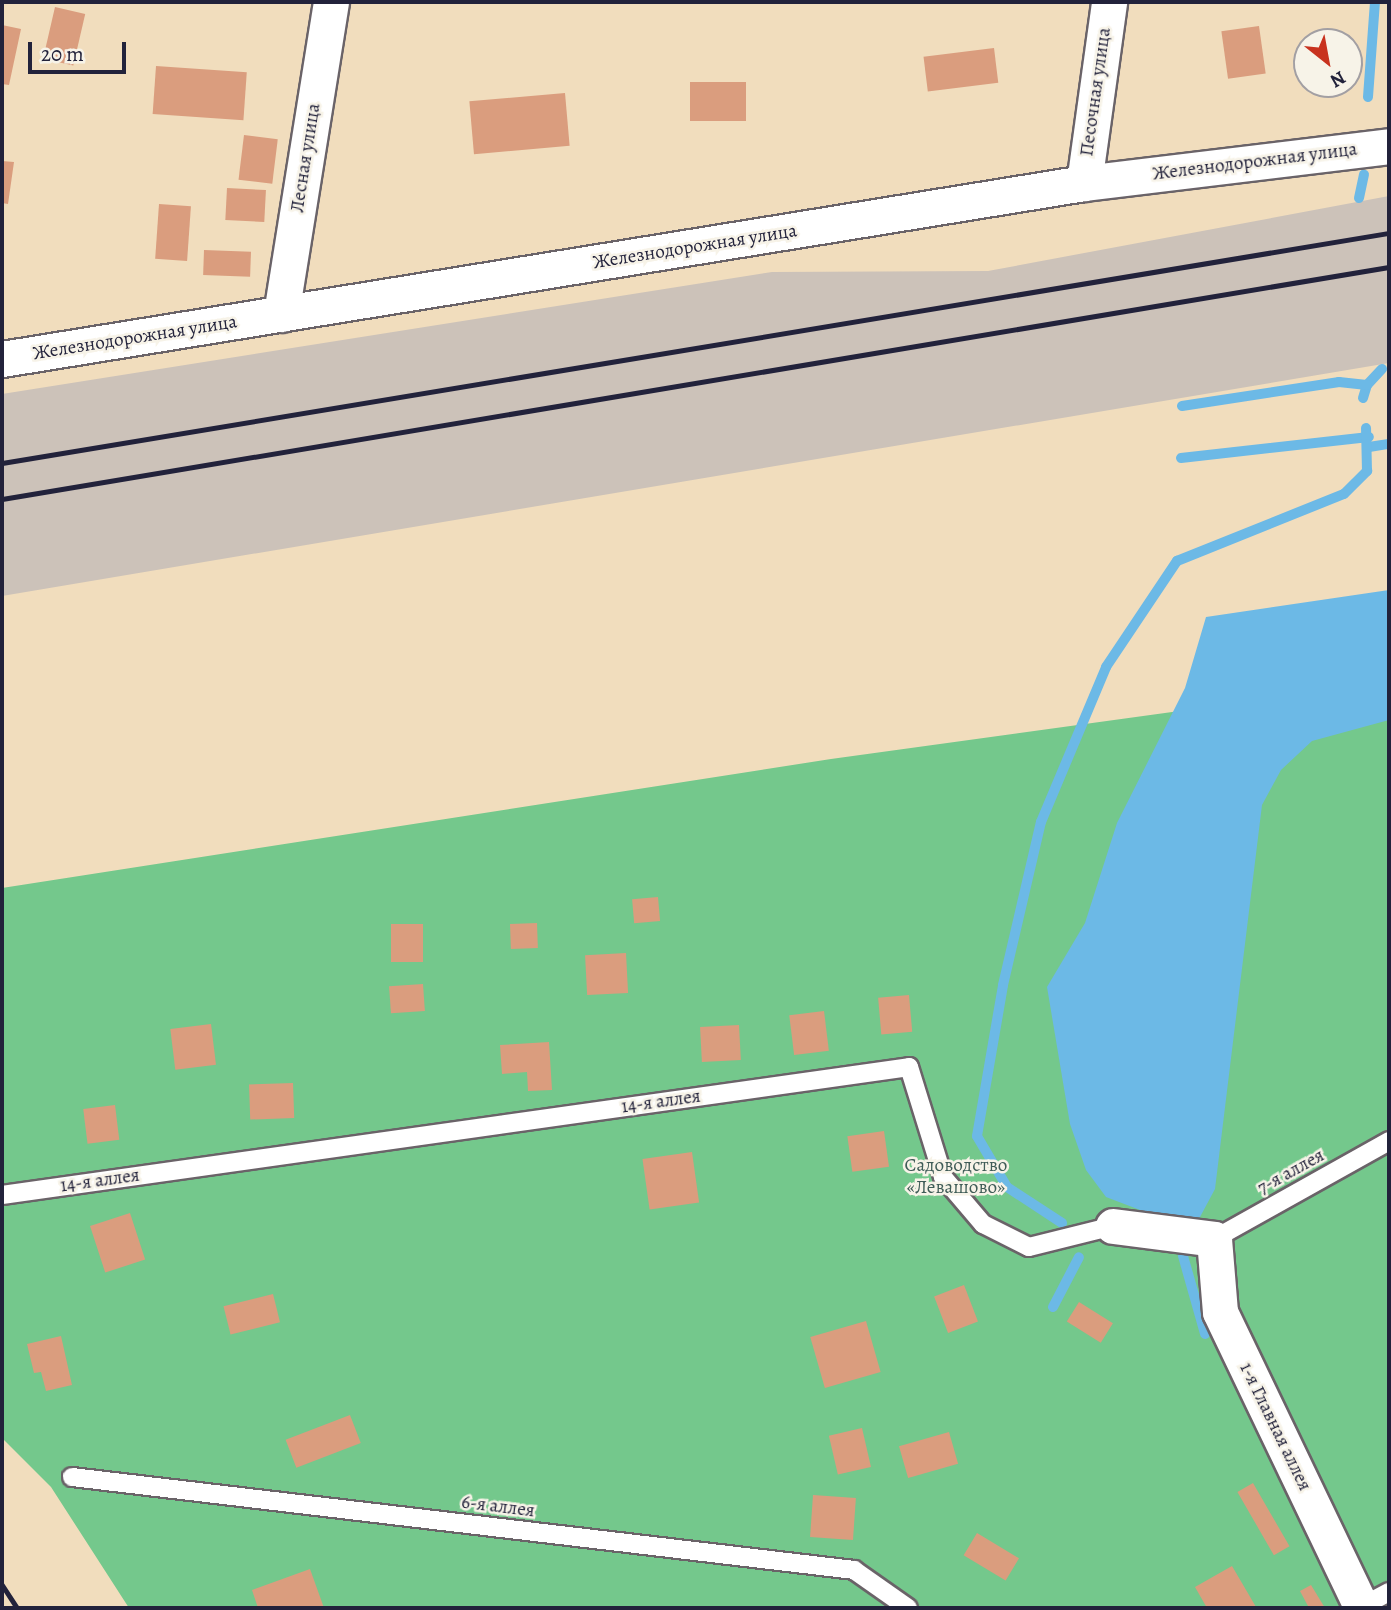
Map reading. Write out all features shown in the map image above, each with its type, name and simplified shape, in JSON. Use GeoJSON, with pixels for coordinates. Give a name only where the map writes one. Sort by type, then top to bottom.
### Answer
{"type":"FeatureCollection","features":[{"type":"Feature","properties":{"kind":"street","name":"Лесная улица"},"geometry":{"type":"LineString","coordinates":[[281,314],[331,2]]}},
{"type":"Feature","properties":{"kind":"street","name":"Песочная улица"},"geometry":{"type":"LineString","coordinates":[[1084,183],[1109,2]]}},
{"type":"Feature","properties":{"kind":"street","name":"Железнодорожная улица"},"geometry":{"type":"LineString","coordinates":[[2,359],[1084,183],[1389,146]]}},
{"type":"Feature","properties":{"kind":"street","name":"14-я аллея"},"geometry":{"type":"LineString","coordinates":[[1113,1226],[1214,1239]]}},
{"type":"Feature","properties":{"kind":"street","name":"1-я Главная аллея"},"geometry":{"type":"LineString","coordinates":[[1214,1239],[1220,1312],[1368,1604]]}},
{"type":"Feature","properties":{"kind":"lane","name":"14-я аллея"},"geometry":{"type":"LineString","coordinates":[[2,1195],[909,1067],[943,1177],[983,1224],[1029,1248],[1113,1226]]}},
{"type":"Feature","properties":{"kind":"lane","name":"7-я аллея"},"geometry":{"type":"LineString","coordinates":[[1214,1239],[1389,1141]]}},
{"type":"Feature","properties":{"kind":"lane","name":"6-я аллея"},"geometry":{"type":"LineString","coordinates":[[72,1477],[854,1570],[908,1608]]}},
{"type":"Feature","properties":{"kind":"shaded area"},"geometry":{"type":"Polygon","coordinates":[[[1389,196],[1389,363],[2,596],[2,394],[772,272],[988,271],[1389,196]]]}},
{"type":"Feature","properties":{"kind":"green space","name":"Садоводство «Левашово»"},"geometry":{"type":"Polygon","coordinates":[[[1389,682],[1389,1608],[129,1608],[51,1487],[2,1438],[2,888],[831,759],[1389,682]]]}},
{"type":"Feature","properties":{"kind":"water"},"geometry":{"type":"Polygon","coordinates":[[[1389,590],[1389,720],[1312,741],[1281,770],[1262,805],[1215,1189],[1200,1217],[1182,1226],[1106,1197],[1086,1170],[1070,1124],[1047,987],[1085,923],[1117,823],[1185,688],[1206,617],[1389,590]]]}},
{"type":"Feature","properties":{"kind":"building"},"geometry":{"type":"Polygon","coordinates":[[[55,7],[85,14],[73,66],[43,59],[55,7]]]}},
{"type":"Feature","properties":{"kind":"building"},"geometry":{"type":"Polygon","coordinates":[[[2,25],[21,29],[9,85],[2,84],[2,25]]]}},
{"type":"Feature","properties":{"kind":"building"},"geometry":{"type":"Polygon","coordinates":[[[1259,26],[1266,74],[1228,79],[1221,31],[1259,26]]]}},
{"type":"Feature","properties":{"kind":"building"},"geometry":{"type":"Polygon","coordinates":[[[994,48],[998,83],[928,91],[924,57],[994,48]]]}},
{"type":"Feature","properties":{"kind":"building"},"geometry":{"type":"Polygon","coordinates":[[[156,66],[247,72],[243,120],[153,114],[156,66]]]}},
{"type":"Feature","properties":{"kind":"building"},"geometry":{"type":"Polygon","coordinates":[[[690,82],[746,82],[746,121],[690,121],[690,82]]]}},
{"type":"Feature","properties":{"kind":"building"},"geometry":{"type":"Polygon","coordinates":[[[565,93],[570,146],[474,154],[469,101],[565,93]]]}},
{"type":"Feature","properties":{"kind":"building"},"geometry":{"type":"Polygon","coordinates":[[[244,135],[278,139],[272,184],[239,180],[244,135]]]}},
{"type":"Feature","properties":{"kind":"building"},"geometry":{"type":"Polygon","coordinates":[[[2,161],[14,162],[8,204],[2,203],[2,161]]]}},
{"type":"Feature","properties":{"kind":"building"},"geometry":{"type":"Polygon","coordinates":[[[227,188],[266,190],[264,222],[225,220],[227,188]]]}},
{"type":"Feature","properties":{"kind":"building"},"geometry":{"type":"Polygon","coordinates":[[[159,204],[191,206],[187,261],[155,259],[159,204]]]}},
{"type":"Feature","properties":{"kind":"building"},"geometry":{"type":"Polygon","coordinates":[[[204,250],[251,252],[250,277],[203,275],[204,250]]]}},
{"type":"Feature","properties":{"kind":"building"},"geometry":{"type":"Polygon","coordinates":[[[658,897],[660,921],[634,923],[632,899],[658,897]]]}},
{"type":"Feature","properties":{"kind":"building"},"geometry":{"type":"Polygon","coordinates":[[[537,923],[538,948],[511,949],[510,924],[537,923]]]}},
{"type":"Feature","properties":{"kind":"building"},"geometry":{"type":"Polygon","coordinates":[[[391,924],[423,924],[423,962],[391,962],[391,924]]]}},
{"type":"Feature","properties":{"kind":"building"},"geometry":{"type":"Polygon","coordinates":[[[626,953],[628,993],[587,995],[585,955],[626,953]]]}},
{"type":"Feature","properties":{"kind":"building"},"geometry":{"type":"Polygon","coordinates":[[[423,984],[425,1011],[391,1013],[389,986],[423,984]]]}},
{"type":"Feature","properties":{"kind":"building"},"geometry":{"type":"Polygon","coordinates":[[[909,995],[912,1032],[881,1035],[878,998],[909,995]]]}},
{"type":"Feature","properties":{"kind":"building"},"geometry":{"type":"Polygon","coordinates":[[[824,1011],[829,1051],[794,1055],[789,1015],[824,1011]]]}},
{"type":"Feature","properties":{"kind":"building"},"geometry":{"type":"Polygon","coordinates":[[[211,1024],[216,1065],[175,1070],[170,1029],[211,1024]]]}},
{"type":"Feature","properties":{"kind":"building"},"geometry":{"type":"Polygon","coordinates":[[[739,1025],[741,1060],[702,1062],[700,1027],[739,1025]]]}},
{"type":"Feature","properties":{"kind":"building"},"geometry":{"type":"Polygon","coordinates":[[[549,1042],[552,1090],[528,1091],[527,1072],[502,1074],[500,1045],[549,1042]]]}},
{"type":"Feature","properties":{"kind":"building"},"geometry":{"type":"Polygon","coordinates":[[[293,1083],[294,1118],[250,1120],[249,1085],[293,1083]]]}},
{"type":"Feature","properties":{"kind":"building"},"geometry":{"type":"Polygon","coordinates":[[[115,1105],[119,1140],[88,1144],[83,1109],[115,1105]]]}},
{"type":"Feature","properties":{"kind":"building"},"geometry":{"type":"Polygon","coordinates":[[[884,1131],[889,1167],[852,1172],[847,1136],[884,1131]]]}},
{"type":"Feature","properties":{"kind":"building"},"geometry":{"type":"Polygon","coordinates":[[[692,1152],[699,1203],[650,1209],[642,1159],[692,1152]]]}},
{"type":"Feature","properties":{"kind":"building"},"geometry":{"type":"Polygon","coordinates":[[[130,1213],[145,1260],[105,1273],[90,1226],[130,1213]]]}},
{"type":"Feature","properties":{"kind":"building"},"geometry":{"type":"Polygon","coordinates":[[[964,1285],[978,1321],[948,1333],[934,1296],[964,1285]]]}},
{"type":"Feature","properties":{"kind":"building"},"geometry":{"type":"Polygon","coordinates":[[[273,1294],[280,1322],[231,1334],[224,1306],[273,1294]]]}},
{"type":"Feature","properties":{"kind":"building"},"geometry":{"type":"Polygon","coordinates":[[[1079,1302],[1113,1323],[1101,1343],[1067,1322],[1079,1302]]]}},
{"type":"Feature","properties":{"kind":"building"},"geometry":{"type":"Polygon","coordinates":[[[866,1321],[881,1372],[825,1388],[810,1337],[866,1321]]]}},
{"type":"Feature","properties":{"kind":"building"},"geometry":{"type":"Polygon","coordinates":[[[61,1336],[72,1385],[46,1391],[41,1372],[34,1373],[27,1344],[61,1336]]]}},
{"type":"Feature","properties":{"kind":"building"},"geometry":{"type":"Polygon","coordinates":[[[350,1415],[361,1443],[296,1468],[286,1440],[350,1415]]]}},
{"type":"Feature","properties":{"kind":"building"},"geometry":{"type":"Polygon","coordinates":[[[862,1428],[871,1467],[838,1475],[829,1436],[862,1428]]]}},
{"type":"Feature","properties":{"kind":"building"},"geometry":{"type":"Polygon","coordinates":[[[949,1432],[958,1464],[908,1478],[899,1446],[949,1432]]]}},
{"type":"Feature","properties":{"kind":"building"},"geometry":{"type":"Polygon","coordinates":[[[1253,1483],[1290,1546],[1274,1555],[1237,1492],[1253,1483]]]}},
{"type":"Feature","properties":{"kind":"building"},"geometry":{"type":"Polygon","coordinates":[[[813,1495],[856,1498],[853,1540],[810,1537],[813,1495]]]}},
{"type":"Feature","properties":{"kind":"building"},"geometry":{"type":"Polygon","coordinates":[[[977,1533],[1019,1558],[1006,1581],[964,1555],[977,1533]]]}},
{"type":"Feature","properties":{"kind":"building"},"geometry":{"type":"Polygon","coordinates":[[[1232,1566],[1256,1607],[1207,1608],[1195,1587],[1232,1566]]]}},
{"type":"Feature","properties":{"kind":"building"},"geometry":{"type":"Polygon","coordinates":[[[310,1569],[324,1608],[258,1608],[252,1590],[310,1569]]]}},
{"type":"Feature","properties":{"kind":"building"},"geometry":{"type":"Polygon","coordinates":[[[1311,1585],[1325,1608],[1309,1608],[1300,1591],[1311,1585]]]}},
{"type":"Feature","properties":{"kind":"waterway"},"geometry":{"type":"LineString","coordinates":[[1368,97],[1375,2]]}},
{"type":"Feature","properties":{"kind":"waterway"},"geometry":{"type":"LineString","coordinates":[[1359,198],[1364,175]]}},
{"type":"Feature","properties":{"kind":"waterway"},"geometry":{"type":"LineString","coordinates":[[1363,398],[1367,385],[1382,369]]}},
{"type":"Feature","properties":{"kind":"waterway"},"geometry":{"type":"LineString","coordinates":[[1182,406],[1339,382],[1367,385]]}},
{"type":"Feature","properties":{"kind":"waterway"},"geometry":{"type":"LineString","coordinates":[[1062,1223],[1007,1187],[977,1136],[1003,985],[1041,822],[1106,667],[1177,561],[1344,494],[1367,471],[1366,428]]}},
{"type":"Feature","properties":{"kind":"waterway"},"geometry":{"type":"LineString","coordinates":[[1181,458],[1369,437]]}},
{"type":"Feature","properties":{"kind":"waterway"},"geometry":{"type":"LineString","coordinates":[[1369,447],[1389,444]]}},
{"type":"Feature","properties":{"kind":"waterway"},"geometry":{"type":"LineString","coordinates":[[1183,1256],[1205,1334]]}},
{"type":"Feature","properties":{"kind":"waterway"},"geometry":{"type":"LineString","coordinates":[[1053,1307],[1079,1257]]}},
{"type":"Feature","properties":{"kind":"railway"},"geometry":{"type":"LineString","coordinates":[[2,463],[1389,233]]}},
{"type":"Feature","properties":{"kind":"railway"},"geometry":{"type":"LineString","coordinates":[[2,499],[1389,267]]}},
{"type":"Feature","properties":{"kind":"railway"},"geometry":{"type":"LineString","coordinates":[[2,1585],[17,1608]]}}]}
